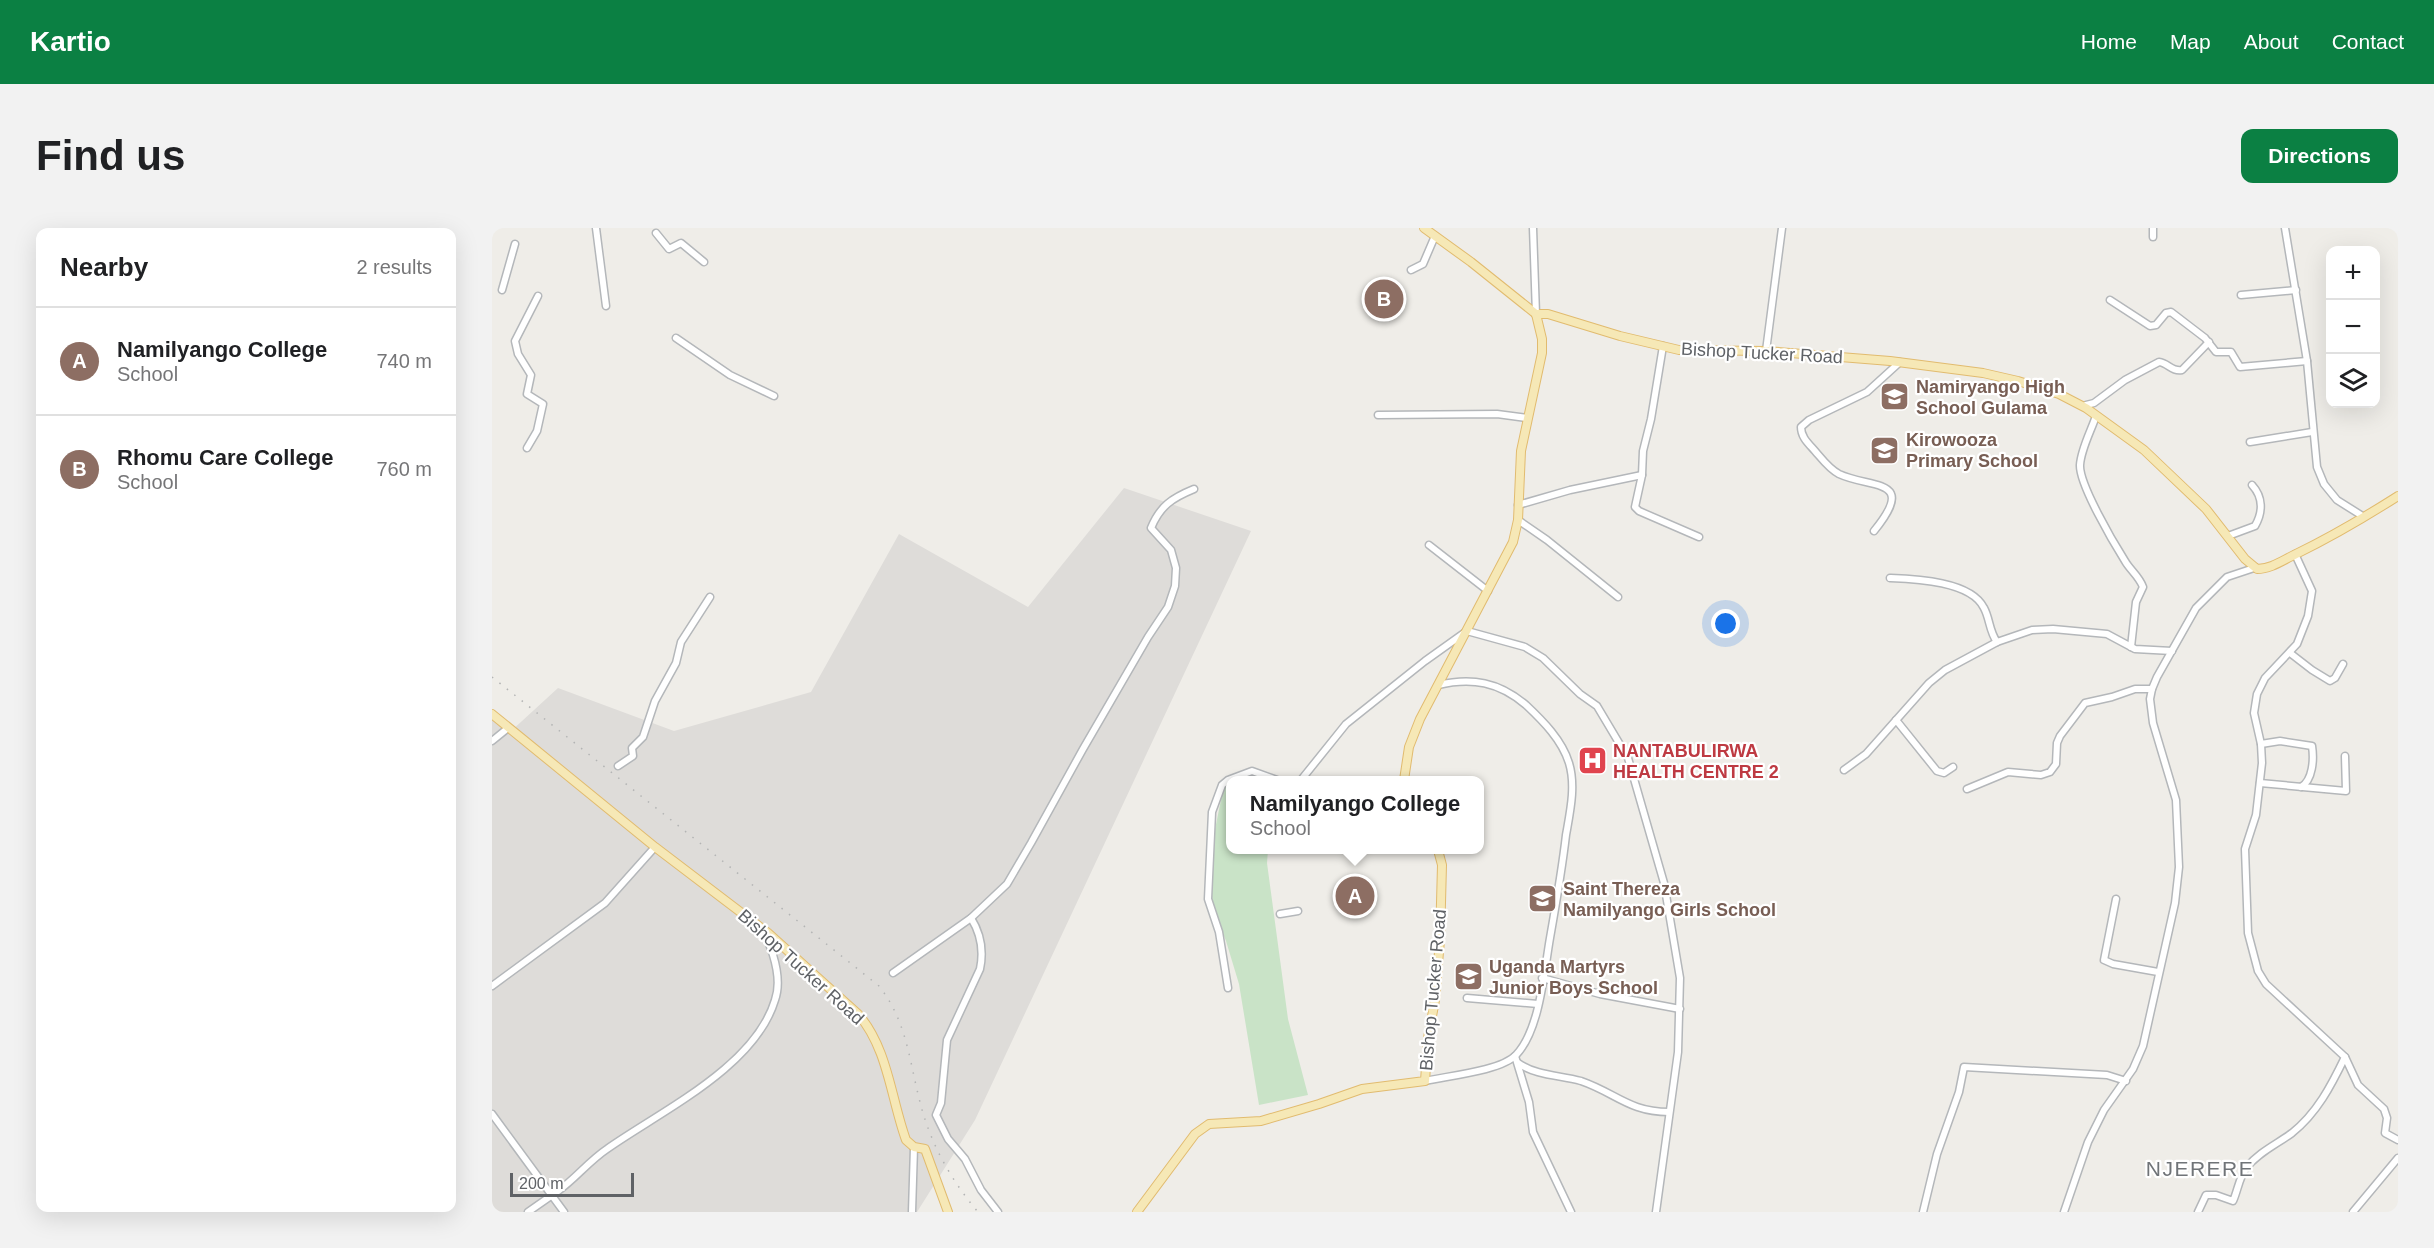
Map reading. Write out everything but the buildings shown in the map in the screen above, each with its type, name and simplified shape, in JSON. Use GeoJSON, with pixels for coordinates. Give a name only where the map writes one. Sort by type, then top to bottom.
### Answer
{"type":"FeatureCollection","features":[{"type":"Feature","properties":{"kind":"main road"},"geometry":{"type":"LineString","coordinates":[[1405,776],[1409,747],[1438,685],[1513,542],[1518,520],[1519,466],[1542,353],[1542,339],[1536,314],[1524,302],[1424,228]]}},
{"type":"Feature","properties":{"kind":"main road","name":"Bishop Tucker Road"},"geometry":{"type":"LineString","coordinates":[[1536,314],[1548,314],[1620,336],[1693,351],[1766,351],[1900,362],[1970,371],[2018,381],[2059,394],[2086,408],[2144,450],[2206,509],[2254,568]]}},
{"type":"Feature","properties":{"kind":"main road"},"geometry":{"type":"LineString","coordinates":[[2254,568],[2271,567],[2398,496]]}},
{"type":"Feature","properties":{"kind":"main road","name":"Bishop Tucker Road"},"geometry":{"type":"LineString","coordinates":[[492,714],[655,847],[768,933],[866,1023],[880,1055],[906,1140],[914,1147],[925,1149],[948,1212]]}},
{"type":"Feature","properties":{"kind":"main road","name":"Bishop Tucker Road"},"geometry":{"type":"LineString","coordinates":[[1137,1212],[1195,1134],[1209,1124],[1261,1121],[1362,1089],[1425,1082],[1440,940],[1442,865],[1439,854]]}},
{"type":"Feature","properties":{"kind":"street"},"geometry":{"type":"LineString","coordinates":[[596,228],[606,306]]}},
{"type":"Feature","properties":{"kind":"street"},"geometry":{"type":"LineString","coordinates":[[1533,228],[1536,314]]}},
{"type":"Feature","properties":{"kind":"street"},"geometry":{"type":"LineString","coordinates":[[1766,351],[1782,228]]}},
{"type":"Feature","properties":{"kind":"street"},"geometry":{"type":"LineString","coordinates":[[2153,228],[2153,237]]}},
{"type":"Feature","properties":{"kind":"street"},"geometry":{"type":"LineString","coordinates":[[2285,228],[2307,362],[2315,458],[2324,484],[2337,500],[2364,517]]}},
{"type":"Feature","properties":{"kind":"street"},"geometry":{"type":"LineString","coordinates":[[656,232],[669,249],[681,243],[704,262]]}},
{"type":"Feature","properties":{"kind":"street"},"geometry":{"type":"LineString","coordinates":[[1411,270],[1423,264],[1435,236]]}},
{"type":"Feature","properties":{"kind":"street"},"geometry":{"type":"LineString","coordinates":[[502,290],[515,244]]}},
{"type":"Feature","properties":{"kind":"street"},"geometry":{"type":"LineString","coordinates":[[2241,295],[2295,290]]}},
{"type":"Feature","properties":{"kind":"street"},"geometry":{"type":"LineString","coordinates":[[527,448],[537,432],[543,404],[527,394],[531,375],[518,354],[515,341],[538,296]]}},
{"type":"Feature","properties":{"kind":"street"},"geometry":{"type":"LineString","coordinates":[[2110,300],[2151,326],[2156,325],[2166,313],[2171,312],[2209,342],[2216,352],[2231,352],[2240,367],[2307,362]]}},
{"type":"Feature","properties":{"kind":"street"},"geometry":{"type":"LineString","coordinates":[[676,338],[730,375],[774,396]]}},
{"type":"Feature","properties":{"kind":"street"},"geometry":{"type":"LineString","coordinates":[[2086,405],[2094,404],[2116,386],[2160,362],[2173,370],[2182,370],[2209,342]]}},
{"type":"Feature","properties":{"kind":"street"},"geometry":{"type":"LineString","coordinates":[[1663,346],[1651,419],[1643,451],[1642,475],[1636,509],[1699,537]]}},
{"type":"Feature","properties":{"kind":"street"},"geometry":{"type":"LineString","coordinates":[[1874,531],[1890,509],[1891,496],[1888,490],[1874,482],[1843,476],[1833,471],[1805,440],[1801,427],[1809,420],[1867,392],[1900,362]]}},
{"type":"Feature","properties":{"kind":"street"},"geometry":{"type":"LineString","coordinates":[[1378,415],[1497,414],[1527,418]]}},
{"type":"Feature","properties":{"kind":"street"},"geometry":{"type":"LineString","coordinates":[[2096,416],[2081,460],[2080,471],[2086,488],[2124,560],[2143,587],[2134,609],[2131,647]]}},
{"type":"Feature","properties":{"kind":"street"},"geometry":{"type":"LineString","coordinates":[[2250,442],[2312,432]]}},
{"type":"Feature","properties":{"kind":"street"},"geometry":{"type":"LineString","coordinates":[[1518,505],[1570,490],[1642,475]]}},
{"type":"Feature","properties":{"kind":"street"},"geometry":{"type":"LineString","coordinates":[[2228,536],[2257,523],[2261,508],[2260,498],[2258,491],[2252,485]]}},
{"type":"Feature","properties":{"kind":"street"},"geometry":{"type":"LineString","coordinates":[[892,973],[971,918],[1007,884],[1083,748],[1148,637],[1168,608],[1175,586],[1176,567],[1171,550],[1151,528],[1156,516],[1174,497],[1194,489]]}},
{"type":"Feature","properties":{"kind":"street"},"geometry":{"type":"LineString","coordinates":[[1518,520],[1547,540],[1618,597]]}},
{"type":"Feature","properties":{"kind":"street"},"geometry":{"type":"LineString","coordinates":[[1429,545],[1488,591]]}},
{"type":"Feature","properties":{"kind":"street"},"geometry":{"type":"LineString","coordinates":[[2295,554],[2312,591],[2305,630],[2290,653],[2265,678],[2257,694],[2254,713],[2261,744],[2260,783],[2256,815],[2245,849],[2248,933],[2258,971],[2266,984],[2345,1057],[2355,1081],[2384,1109],[2387,1118],[2385,1133],[2398,1141]]}},
{"type":"Feature","properties":{"kind":"street"},"geometry":{"type":"LineString","coordinates":[[2064,1212],[2088,1142],[2104,1110],[2126,1081],[2143,1046],[2175,903],[2179,867],[2176,800],[2153,723],[2150,699],[2152,689],[2196,608],[2228,577],[2254,568]]}},
{"type":"Feature","properties":{"kind":"street"},"geometry":{"type":"LineString","coordinates":[[1890,578],[1942,583],[1978,599],[1984,606],[1991,634],[1997,642]]}},
{"type":"Feature","properties":{"kind":"street"},"geometry":{"type":"LineString","coordinates":[[618,766],[633,756],[632,748],[643,737],[655,701],[676,663],[681,642],[710,597]]}},
{"type":"Feature","properties":{"kind":"street"},"geometry":{"type":"LineString","coordinates":[[1844,770],[1866,754],[1920,691],[1945,670],[1997,642],[2041,629],[2107,634],[2131,647],[2172,651]]}},
{"type":"Feature","properties":{"kind":"street"},"geometry":{"type":"LineString","coordinates":[[1304,776],[1346,724],[1467,631],[1525,648],[1543,658],[1580,694],[1597,706],[1628,758],[1664,883],[1680,978],[1678,1052],[1656,1212]]}},
{"type":"Feature","properties":{"kind":"street"},"geometry":{"type":"LineString","coordinates":[[2290,653],[2330,681],[2335,678],[2343,664]]}},
{"type":"Feature","properties":{"kind":"street"},"geometry":{"type":"LineString","coordinates":[[1438,685],[1461,682],[1484,682],[1497,685],[1541,719],[1566,754],[1571,780],[1571,803],[1561,878],[1538,1004],[1526,1040],[1516,1059],[1529,1102],[1533,1132],[1571,1212]]}},
{"type":"Feature","properties":{"kind":"street"},"geometry":{"type":"LineString","coordinates":[[1967,789],[2008,772],[2046,774],[2054,769],[2060,736],[2081,706],[2092,700],[2112,697],[2134,688],[2152,689]]}},
{"type":"Feature","properties":{"kind":"street"},"geometry":{"type":"LineString","coordinates":[[1896,720],[1937,771],[1944,773],[1953,767]]}},
{"type":"Feature","properties":{"kind":"street"},"geometry":{"type":"LineString","coordinates":[[492,741],[508,728]]}},
{"type":"Feature","properties":{"kind":"street"},"geometry":{"type":"LineString","coordinates":[[2261,744],[2280,741],[2312,746],[2310,777],[2301,787]]}},
{"type":"Feature","properties":{"kind":"street"},"geometry":{"type":"LineString","coordinates":[[2260,783],[2346,791],[2346,756]]}},
{"type":"Feature","properties":{"kind":"street"},"geometry":{"type":"LineString","coordinates":[[1239,776],[1252,771],[1266,776]]}},
{"type":"Feature","properties":{"kind":"street"},"geometry":{"type":"LineString","coordinates":[[1226,782],[1222,785],[1212,812],[1208,898],[1219,932],[1228,988]]}},
{"type":"Feature","properties":{"kind":"street"},"geometry":{"type":"LineString","coordinates":[[492,986],[605,903],[655,847]]}},
{"type":"Feature","properties":{"kind":"street"},"geometry":{"type":"LineString","coordinates":[[2116,899],[2104,960],[2113,964],[2158,972]]}},
{"type":"Feature","properties":{"kind":"street"},"geometry":{"type":"LineString","coordinates":[[1280,914],[1298,911]]}},
{"type":"Feature","properties":{"kind":"street"},"geometry":{"type":"LineString","coordinates":[[971,918],[977,928],[982,957],[980,969],[947,1040],[941,1103],[936,1115],[948,1139],[965,1159],[981,1190],[998,1212]]}},
{"type":"Feature","properties":{"kind":"street"},"geometry":{"type":"LineString","coordinates":[[528,1212],[551,1196],[605,1150],[686,1099],[745,1050],[758,1036],[776,999],[774,959],[768,942],[768,933]]}},
{"type":"Feature","properties":{"kind":"street"},"geometry":{"type":"LineString","coordinates":[[1542,978],[1600,994],[1680,1009]]}},
{"type":"Feature","properties":{"kind":"street"},"geometry":{"type":"LineString","coordinates":[[1467,998],[1538,1004]]}},
{"type":"Feature","properties":{"kind":"street"},"geometry":{"type":"LineString","coordinates":[[2198,1212],[2206,1195],[2216,1195],[2233,1201],[2246,1168],[2259,1155],[2293,1132],[2313,1112],[2334,1081],[2345,1057]]}},
{"type":"Feature","properties":{"kind":"street"},"geometry":{"type":"LineString","coordinates":[[1516,1059],[1531,1071],[1580,1081],[1604,1090],[1634,1108],[1651,1112],[1669,1112]]}},
{"type":"Feature","properties":{"kind":"street"},"geometry":{"type":"LineString","coordinates":[[1425,1082],[1484,1069],[1516,1059]]}},
{"type":"Feature","properties":{"kind":"street"},"geometry":{"type":"LineString","coordinates":[[1923,1212],[1937,1154],[1956,1102],[1964,1067],[2107,1075],[2126,1081]]}},
{"type":"Feature","properties":{"kind":"street"},"geometry":{"type":"LineString","coordinates":[[492,1114],[564,1212]]}},
{"type":"Feature","properties":{"kind":"street"},"geometry":{"type":"LineString","coordinates":[[912,1212],[914,1147]]}},
{"type":"Feature","properties":{"kind":"street"},"geometry":{"type":"LineString","coordinates":[[2353,1212],[2398,1158]]}},
{"type":"Feature","properties":{"kind":"shaded area"},"geometry":{"type":"Polygon","coordinates":[[[1124,488],[1251,531],[975,1120],[917,1212],[492,1212],[492,717],[510,732],[558,688],[674,731],[811,692],[899,534],[1028,607],[1124,488]]]}},
{"type":"Feature","properties":{"kind":"green space"},"geometry":{"type":"Polygon","coordinates":[[[1226,784],[1226,854],[1268,854],[1288,1019],[1308,1095],[1259,1105],[1239,984],[1226,941],[1211,904],[1211,849],[1226,784]]]}},
{"type":"Feature","properties":{"kind":"railway"},"geometry":{"type":"LineString","coordinates":[[492,677],[879,986],[901,1026],[928,1129],[950,1173],[978,1212]]}},
{"type":"Feature","properties":{"kind":"place","name":"Rhomu Care College"},"geometry":{"type":"Point","coordinates":[1384,299]}},
{"type":"Feature","properties":{"kind":"place","name":"Namiryango High School Gulama"},"geometry":{"type":"Point","coordinates":[1895,397]}},
{"type":"Feature","properties":{"kind":"place","name":"Kirowooza Primary School"},"geometry":{"type":"Point","coordinates":[1885,450]}},
{"type":"Feature","properties":{"kind":"place","name":"NANTABULIRWA HEALTH CENTRE 2"},"geometry":{"type":"Point","coordinates":[1592,761]}},
{"type":"Feature","properties":{"kind":"place","name":"Namilyango College"},"geometry":{"type":"Point","coordinates":[1355,896]}},
{"type":"Feature","properties":{"kind":"place","name":"Saint Thereza Namilyango Girls School"},"geometry":{"type":"Point","coordinates":[1542,899]}},
{"type":"Feature","properties":{"kind":"place","name":"Uganda Martyrs Junior Boys School"},"geometry":{"type":"Point","coordinates":[1468,977]}},
{"type":"Feature","properties":{"kind":"district","name":"NJERERE"},"geometry":{"type":"Point","coordinates":[2200,1168]}}]}
